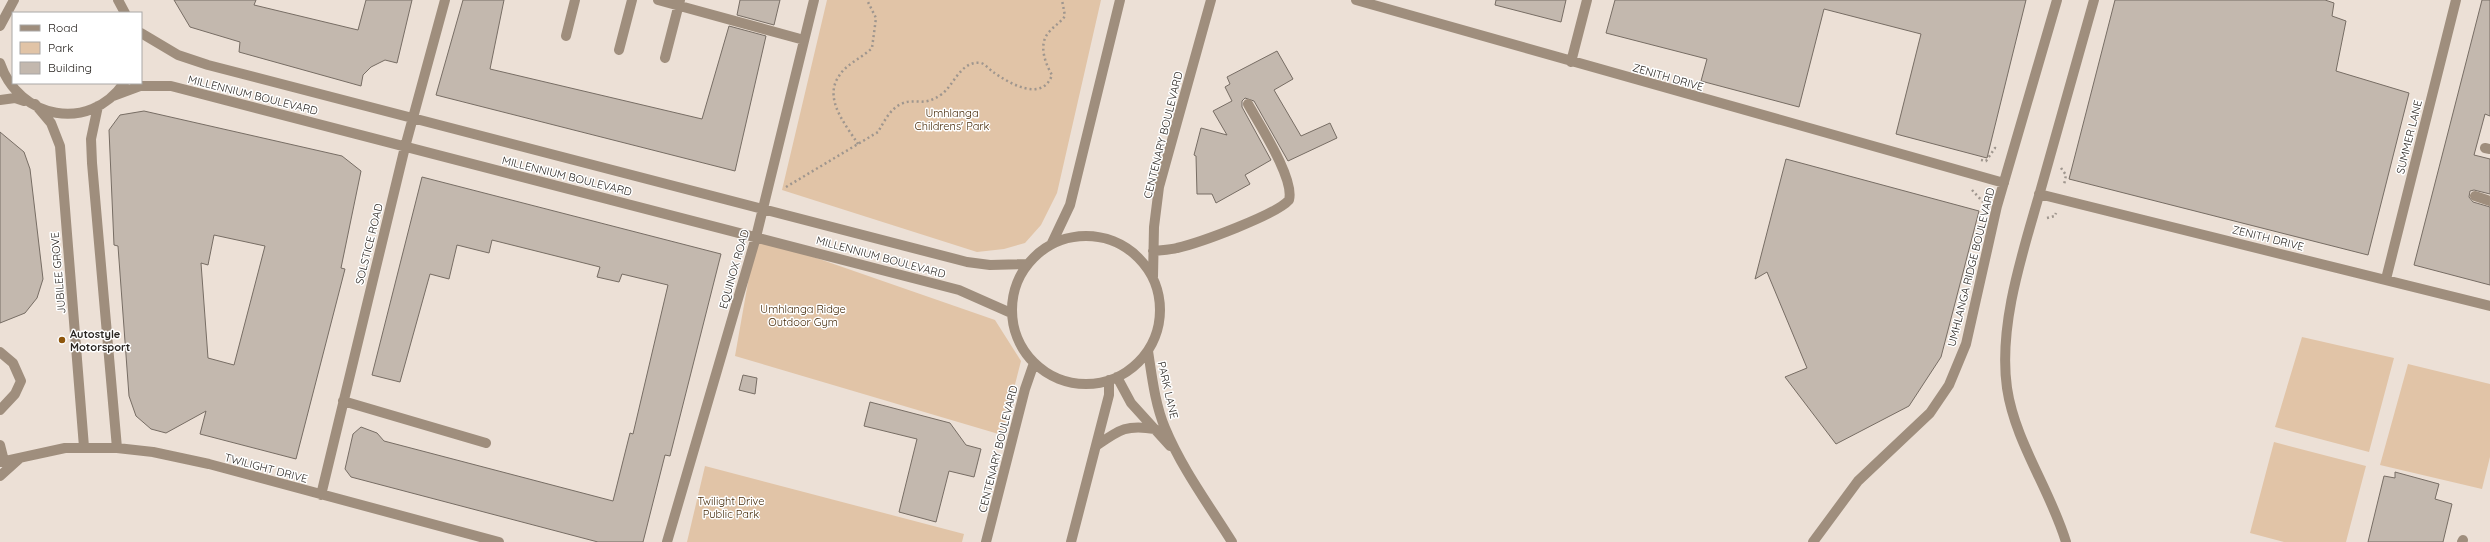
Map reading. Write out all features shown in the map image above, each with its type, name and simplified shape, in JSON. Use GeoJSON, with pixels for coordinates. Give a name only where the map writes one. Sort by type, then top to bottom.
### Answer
{"type":"FeatureCollection","features":[{"type":"Feature","properties":{"kind":"street"},"geometry":{"type":"LineString","coordinates":[[0,24],[14,0]]}},
{"type":"Feature","properties":{"kind":"street"},"geometry":{"type":"LineString","coordinates":[[118,0],[124,12]]}},
{"type":"Feature","properties":{"kind":"street","name":"SOLSTICE ROAD"},"geometry":{"type":"LineString","coordinates":[[321,495],[405,147],[445,0]]}},
{"type":"Feature","properties":{"kind":"street"},"geometry":{"type":"LineString","coordinates":[[566,36],[575,0]]}},
{"type":"Feature","properties":{"kind":"street"},"geometry":{"type":"LineString","coordinates":[[619,50],[632,0]]}},
{"type":"Feature","properties":{"kind":"street"},"geometry":{"type":"LineString","coordinates":[[658,0],[680,3],[804,40]]}},
{"type":"Feature","properties":{"kind":"street","name":"EQUINOX ROAD"},"geometry":{"type":"LineString","coordinates":[[667,542],[756,236],[814,0]]}},
{"type":"Feature","properties":{"kind":"street"},"geometry":{"type":"LineString","coordinates":[[1052,242],[1070,205],[1120,0]]}},
{"type":"Feature","properties":{"kind":"street","name":"CENTENARY BOULEVARD"},"geometry":{"type":"LineString","coordinates":[[1153,278],[1153,251],[1159,187],[1211,0]]}},
{"type":"Feature","properties":{"kind":"street","name":"ZENITH DRIVE"},"geometry":{"type":"LineString","coordinates":[[1356,0],[1570,62],[2004,183]]}},
{"type":"Feature","properties":{"kind":"street"},"geometry":{"type":"LineString","coordinates":[[1570,62],[1587,0]]}},
{"type":"Feature","properties":{"kind":"street","name":"UMHLANGA RIDGE BOULEVARD"},"geometry":{"type":"LineString","coordinates":[[1813,542],[1858,481],[1930,413],[1949,385],[1966,344],[2004,183],[2057,0]]}},
{"type":"Feature","properties":{"kind":"street"},"geometry":{"type":"LineString","coordinates":[[2066,542],[2058,514],[2013,419],[2007,386],[2005,344],[2010,314],[2039,194],[2094,0]]}},
{"type":"Feature","properties":{"kind":"street","name":"SUMMER LANE"},"geometry":{"type":"LineString","coordinates":[[2386,279],[2456,0]]}},
{"type":"Feature","properties":{"kind":"street"},"geometry":{"type":"LineString","coordinates":[[665,58],[680,3]]}},
{"type":"Feature","properties":{"kind":"street","name":"MILLENNIUM BOULEVARD"},"geometry":{"type":"LineString","coordinates":[[142,34],[178,55],[208,65],[967,262],[990,265],[1027,264]]}},
{"type":"Feature","properties":{"kind":"street","name":"MILLENNIUM BOULEVARD"},"geometry":{"type":"LineString","coordinates":[[0,63],[10,84],[31,103],[42,109],[60,114],[80,113],[98,106],[113,96],[140,86],[170,86],[756,236],[959,290],[1011,313]]}},
{"type":"Feature","properties":{"kind":"street","name":"MILLENNIUM BOULEVARD"},"geometry":{"type":"LineString","coordinates":[[113,96],[123,84]]}},
{"type":"Feature","properties":{"kind":"street"},"geometry":{"type":"LineString","coordinates":[[0,100],[15,98],[31,103]]}},
{"type":"Feature","properties":{"kind":"street","name":"JUBILEE GROVE"},"geometry":{"type":"LineString","coordinates":[[31,103],[51,123],[60,146],[84,446]]}},
{"type":"Feature","properties":{"kind":"street"},"geometry":{"type":"LineString","coordinates":[[1153,251],[1178,248],[1201,240],[1273,213],[1289,200],[1290,189],[1284,173],[1248,104]]}},
{"type":"Feature","properties":{"kind":"street"},"geometry":{"type":"LineString","coordinates":[[98,106],[91,139],[92,163],[117,448]]}},
{"type":"Feature","properties":{"kind":"street","name":"ZENITH DRIVE"},"geometry":{"type":"LineString","coordinates":[[2039,194],[2490,306]]}},
{"type":"Feature","properties":{"kind":"street"},"geometry":{"type":"LineString","coordinates":[[2475,196],[2490,201]]}},
{"type":"Feature","properties":{"kind":"street"},"geometry":{"type":"LineString","coordinates":[[1075,236],[1098,236],[1120,244],[1133,253],[1139,258],[1153,278],[1160,302],[1158,328],[1148,351],[1139,362],[1113,379],[1092,384],[1071,382],[1051,376],[1034,363],[1022,349],[1015,332],[1011,313],[1015,287],[1027,264],[1038,252],[1052,242],[1075,236]]}},
{"type":"Feature","properties":{"kind":"street","name":"PARK LANE"},"geometry":{"type":"LineString","coordinates":[[1148,351],[1157,402],[1165,427],[1178,456],[1232,542]]}},
{"type":"Feature","properties":{"kind":"street"},"geometry":{"type":"LineString","coordinates":[[0,352],[13,363],[21,381],[15,394],[1,407]]}},
{"type":"Feature","properties":{"kind":"street","name":"CENTENARY BOULEVARD"},"geometry":{"type":"LineString","coordinates":[[986,542],[1025,389],[1034,363]]}},
{"type":"Feature","properties":{"kind":"street"},"geometry":{"type":"LineString","coordinates":[[1071,542],[1113,379]]}},
{"type":"Feature","properties":{"kind":"street","name":"PARK LANE"},"geometry":{"type":"LineString","coordinates":[[1113,379],[1178,456]]}},
{"type":"Feature","properties":{"kind":"street"},"geometry":{"type":"LineString","coordinates":[[343,401],[486,444]]}},
{"type":"Feature","properties":{"kind":"street","name":"PARK LANE"},"geometry":{"type":"LineString","coordinates":[[1096,446],[1116,432],[1126,428],[1134,426],[1155,429]]}},
{"type":"Feature","properties":{"kind":"street"},"geometry":{"type":"LineString","coordinates":[[0,445],[2,461]]}},
{"type":"Feature","properties":{"kind":"street","name":"TWILIGHT DRIVE"},"geometry":{"type":"LineString","coordinates":[[2,461],[23,455],[84,446],[153,452],[209,464],[499,542]]}},
{"type":"Feature","properties":{"kind":"street"},"geometry":{"type":"LineString","coordinates":[[0,476],[23,455]]}},
{"type":"Feature","properties":{"kind":"path"},"geometry":{"type":"LineString","coordinates":[[858,144],[836,108],[834,95],[838,76],[872,48],[876,28],[876,18],[867,0]]}},
{"type":"Feature","properties":{"kind":"path"},"geometry":{"type":"LineString","coordinates":[[786,187],[878,132],[886,117],[902,104],[930,102],[944,93],[958,73],[973,63],[982,63],[1005,80],[1027,90],[1039,89],[1049,82],[1052,75],[1044,56],[1044,47],[1048,32],[1060,24],[1065,16],[1062,0]]}},
{"type":"Feature","properties":{"kind":"green space","name":"Umhlanga Childrens' Park"},"geometry":{"type":"Polygon","coordinates":[[[827,0],[1101,0],[1057,193],[1041,225],[1025,243],[1004,249],[977,252],[782,190],[827,0]]]}},
{"type":"Feature","properties":{"kind":"green space","name":"Umhlanga Ridge Outdoor Gym"},"geometry":{"type":"Polygon","coordinates":[[[756,237],[995,320],[1021,361],[1002,435],[735,356],[756,237]]]}},
{"type":"Feature","properties":{"kind":"green space"},"geometry":{"type":"Polygon","coordinates":[[[2302,337],[2394,358],[2369,452],[2275,427],[2302,337]]]}},
{"type":"Feature","properties":{"kind":"green space"},"geometry":{"type":"Polygon","coordinates":[[[2408,364],[2490,384],[2490,457],[2482,489],[2380,465],[2408,364]]]}},
{"type":"Feature","properties":{"kind":"green space"},"geometry":{"type":"Polygon","coordinates":[[[2274,442],[2366,466],[2346,542],[2284,542],[2250,533],[2274,442]]]}},
{"type":"Feature","properties":{"kind":"green space","name":"Twilight Drive Public Park"},"geometry":{"type":"Polygon","coordinates":[[[705,466],[964,534],[962,542],[687,542],[705,466]]]}},
{"type":"Feature","properties":{"kind":"building"},"geometry":{"type":"Polygon","coordinates":[[[174,0],[256,0],[254,5],[358,30],[366,0],[412,0],[397,63],[385,60],[371,67],[363,75],[361,86],[239,52],[240,42],[190,27],[174,0]]]}},
{"type":"Feature","properties":{"kind":"building"},"geometry":{"type":"Polygon","coordinates":[[[463,0],[504,0],[490,69],[702,119],[729,26],[766,36],[735,171],[436,95],[463,0]]]}},
{"type":"Feature","properties":{"kind":"building"},"geometry":{"type":"Polygon","coordinates":[[[740,0],[780,0],[774,25],[737,15],[740,0]]]}},
{"type":"Feature","properties":{"kind":"building"},"geometry":{"type":"Polygon","coordinates":[[[1496,0],[1566,0],[1561,22],[1495,5],[1496,0]]]}},
{"type":"Feature","properties":{"kind":"building"},"geometry":{"type":"Polygon","coordinates":[[[1615,0],[2026,0],[1987,158],[1896,134],[1921,34],[1824,9],[1799,107],[1701,81],[1707,59],[1606,33],[1615,0]]]}},
{"type":"Feature","properties":{"kind":"building"},"geometry":{"type":"Polygon","coordinates":[[[2115,0],[2325,0],[2334,3],[2332,16],[2346,21],[2336,71],[2409,93],[2368,255],[2069,179],[2115,0]]]}},
{"type":"Feature","properties":{"kind":"building"},"geometry":{"type":"Polygon","coordinates":[[[2482,0],[2490,0],[2490,116],[2485,114],[2474,155],[2490,159],[2490,194],[2474,190],[2470,191],[2469,197],[2473,202],[2490,207],[2490,285],[2414,265],[2482,0]]]}},
{"type":"Feature","properties":{"kind":"building"},"geometry":{"type":"Polygon","coordinates":[[[1277,51],[1293,79],[1274,90],[1301,136],[1330,123],[1337,138],[1288,161],[1254,101],[1245,98],[1242,101],[1242,107],[1271,160],[1245,175],[1250,184],[1216,203],[1212,194],[1197,194],[1196,156],[1194,155],[1201,128],[1227,135],[1213,111],[1232,101],[1225,87],[1230,84],[1227,77],[1277,51]]]}},
{"type":"Feature","properties":{"kind":"building"},"geometry":{"type":"Polygon","coordinates":[[[144,111],[342,156],[361,171],[341,268],[345,269],[296,459],[200,434],[206,411],[166,433],[151,429],[136,416],[129,396],[118,246],[114,245],[109,130],[120,115],[144,111]],[[214,235],[208,265],[201,263],[208,358],[234,365],[265,246],[214,235]]]}},
{"type":"Feature","properties":{"kind":"building"},"geometry":{"type":"Polygon","coordinates":[[[0,132],[24,152],[30,169],[43,279],[37,298],[25,313],[0,323],[0,132]]]}},
{"type":"Feature","properties":{"kind":"building"},"geometry":{"type":"Polygon","coordinates":[[[1786,159],[1979,211],[1941,357],[1909,406],[1836,444],[1785,377],[1807,368],[1767,272],[1755,279],[1786,159]]]}},
{"type":"Feature","properties":{"kind":"building"},"geometry":{"type":"Polygon","coordinates":[[[422,177],[721,254],[670,456],[665,455],[643,542],[598,542],[351,477],[345,469],[353,434],[361,427],[377,433],[384,441],[613,501],[630,433],[633,434],[668,285],[622,274],[619,282],[597,277],[600,267],[492,240],[489,253],[457,245],[449,279],[430,274],[400,382],[372,375],[422,177]]]}},
{"type":"Feature","properties":{"kind":"building"},"geometry":{"type":"Polygon","coordinates":[[[743,375],[757,378],[755,394],[739,390],[743,375]]]}},
{"type":"Feature","properties":{"kind":"building"},"geometry":{"type":"Polygon","coordinates":[[[870,402],[950,423],[966,445],[981,449],[974,477],[949,471],[936,522],[899,512],[917,439],[864,426],[870,402]]]}},
{"type":"Feature","properties":{"kind":"building"},"geometry":{"type":"Polygon","coordinates":[[[2395,472],[2439,484],[2435,499],[2452,504],[2443,542],[2368,542],[2384,476],[2395,478],[2395,472]]]}},
{"type":"Feature","properties":{"kind":"place","name":"Autostyle Motorsport"},"geometry":{"type":"Point","coordinates":[62,340]}}]}
